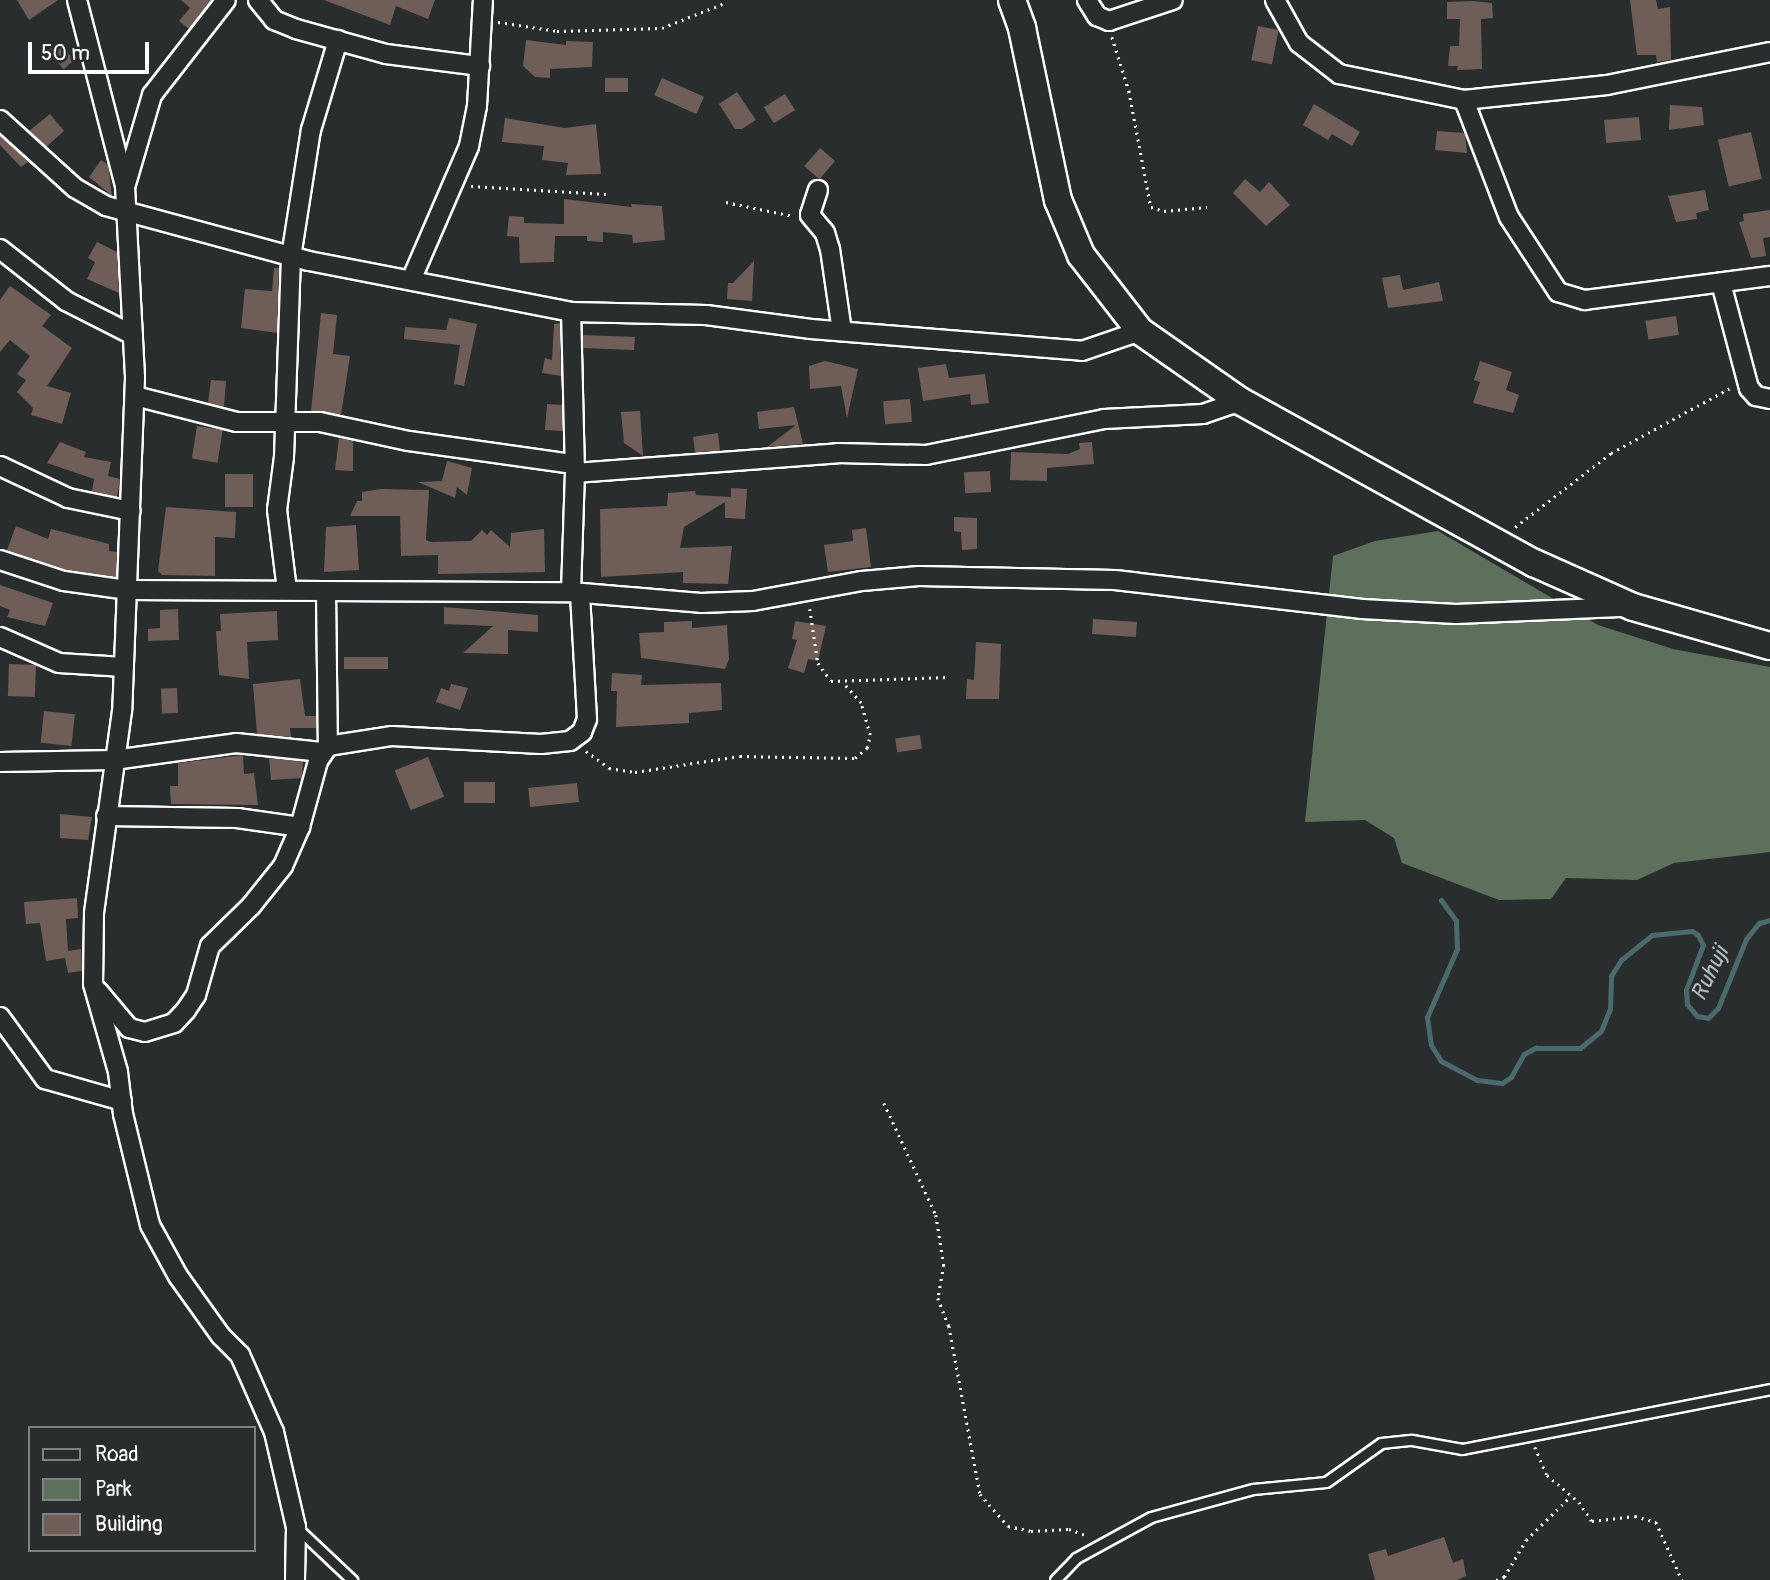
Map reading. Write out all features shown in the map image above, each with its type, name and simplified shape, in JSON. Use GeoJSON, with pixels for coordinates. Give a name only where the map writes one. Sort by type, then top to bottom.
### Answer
{"type":"FeatureCollection","features":[{"type":"Feature","properties":{"kind":"main road"},"geometry":{"type":"LineString","coordinates":[[1012,0],[1022,29],[1058,200],[1087,265],[1139,331],[1240,401],[1496,542],[1633,607],[1770,646]]}},
{"type":"Feature","properties":{"kind":"street"},"geometry":{"type":"LineString","coordinates":[[77,0],[125,186],[129,214],[135,396],[124,667],[94,914],[93,984],[150,1225],[177,1276],[252,1378],[274,1432],[296,1527],[295,1580]]}},
{"type":"Feature","properties":{"kind":"street"},"geometry":{"type":"LineString","coordinates":[[125,186],[152,95],[226,0]]}},
{"type":"Feature","properties":{"kind":"street"},"geometry":{"type":"LineString","coordinates":[[258,0],[282,25],[386,54],[480,65]]}},
{"type":"Feature","properties":{"kind":"street"},"geometry":{"type":"LineString","coordinates":[[1087,0],[1097,16],[1106,21],[1174,0]]}},
{"type":"Feature","properties":{"kind":"street"},"geometry":{"type":"LineString","coordinates":[[1275,0],[1299,43],[1339,74],[1464,100],[1607,85],[1770,52]]}},
{"type":"Feature","properties":{"kind":"street"},"geometry":{"type":"LineString","coordinates":[[412,278],[469,145],[480,65],[482,9]]}},
{"type":"Feature","properties":{"kind":"street"},"geometry":{"type":"LineString","coordinates":[[287,590],[277,525],[285,420],[291,257],[311,130],[338,40]]}},
{"type":"Feature","properties":{"kind":"street"},"geometry":{"type":"LineString","coordinates":[[1464,100],[1509,217],[1558,292],[1585,300],[1770,276]]}},
{"type":"Feature","properties":{"kind":"street"},"geometry":{"type":"LineString","coordinates":[[0,120],[88,197],[129,214],[291,257],[412,278],[571,312],[706,315],[842,331],[1083,351],[1139,331]]}},
{"type":"Feature","properties":{"kind":"street"},"geometry":{"type":"LineString","coordinates":[[818,190],[810,215],[825,233],[830,249],[842,331]]}},
{"type":"Feature","properties":{"kind":"street"},"geometry":{"type":"LineString","coordinates":[[0,249],[66,301],[133,335]]}},
{"type":"Feature","properties":{"kind":"street"},"geometry":{"type":"LineString","coordinates":[[1721,283],[1745,380],[1756,396],[1770,399]]}},
{"type":"Feature","properties":{"kind":"street"},"geometry":{"type":"LineString","coordinates":[[0,762],[114,760],[236,743],[325,749],[392,736],[541,744],[575,738],[584,730],[587,719],[575,593],[571,312]]}},
{"type":"Feature","properties":{"kind":"street"},"geometry":{"type":"LineString","coordinates":[[135,396],[237,422],[272,425],[285,420],[574,469],[838,453],[926,456],[1104,419],[1203,415],[1240,401]]}},
{"type":"Feature","properties":{"kind":"street"},"geometry":{"type":"LineString","coordinates":[[0,466],[68,498],[131,511]]}},
{"type":"Feature","properties":{"kind":"street"},"geometry":{"type":"LineString","coordinates":[[0,560],[64,582],[128,590],[575,593],[701,603],[753,601],[919,576],[1115,580],[1362,609],[1456,614],[1633,607]]}},
{"type":"Feature","properties":{"kind":"street"},"geometry":{"type":"LineString","coordinates":[[93,984],[129,1028],[145,1032],[174,1023],[196,995],[206,952],[272,881],[300,827],[325,749],[326,591]]}},
{"type":"Feature","properties":{"kind":"street"},"geometry":{"type":"LineString","coordinates":[[0,637],[59,663],[124,667]]}},
{"type":"Feature","properties":{"kind":"street"},"geometry":{"type":"LineString","coordinates":[[106,816],[237,817],[300,827]]}},
{"type":"Feature","properties":{"kind":"street"},"geometry":{"type":"LineString","coordinates":[[0,1017],[45,1079],[122,1101]]}},
{"type":"Feature","properties":{"kind":"lane"},"geometry":{"type":"LineString","coordinates":[[1055,1580],[1076,1558],[1172,1508],[1253,1489],[1326,1482],[1381,1443],[1412,1440],[1462,1449],[1533,1433],[1770,1389]]}},
{"type":"Feature","properties":{"kind":"lane"},"geometry":{"type":"LineString","coordinates":[[296,1527],[352,1580]]}},
{"type":"Feature","properties":{"kind":"path"},"geometry":{"type":"LineString","coordinates":[[482,9],[557,31],[662,28],[722,4]]}},
{"type":"Feature","properties":{"kind":"path"},"geometry":{"type":"LineString","coordinates":[[1106,21],[1129,91],[1151,206],[1164,211],[1207,207]]}},
{"type":"Feature","properties":{"kind":"path"},"geometry":{"type":"LineString","coordinates":[[454,185],[606,194]]}},
{"type":"Feature","properties":{"kind":"path"},"geometry":{"type":"LineString","coordinates":[[726,202],[778,216],[810,215]]}},
{"type":"Feature","properties":{"kind":"path"},"geometry":{"type":"LineString","coordinates":[[1496,542],[1611,453],[1745,380]]}},
{"type":"Feature","properties":{"kind":"path"},"geometry":{"type":"LineString","coordinates":[[807,591],[821,671],[831,681],[843,683],[883,677],[949,677]]}},
{"type":"Feature","properties":{"kind":"path"},"geometry":{"type":"LineString","coordinates":[[575,738],[601,764],[619,771],[740,756],[848,760],[863,753],[870,734],[861,703],[843,683]]}},
{"type":"Feature","properties":{"kind":"path"},"geometry":{"type":"LineString","coordinates":[[884,1103],[936,1215],[944,1265],[938,1298],[949,1326],[980,1494],[1008,1525],[1031,1531],[1069,1529],[1104,1543]]}},
{"type":"Feature","properties":{"kind":"path"},"geometry":{"type":"LineString","coordinates":[[1533,1433],[1547,1475],[1572,1496],[1592,1521],[1635,1516],[1656,1522],[1682,1580]]}},
{"type":"Feature","properties":{"kind":"path"},"geometry":{"type":"LineString","coordinates":[[1496,1580],[1504,1577],[1526,1540],[1572,1496]]}},
{"type":"Feature","properties":{"kind":"green space"},"geometry":{"type":"Polygon","coordinates":[[[1438,531],[1598,625],[1673,649],[1770,667],[1770,852],[1674,863],[1637,880],[1566,878],[1551,899],[1499,900],[1402,863],[1394,838],[1365,820],[1305,822],[1333,556],[1375,541],[1438,531]]]}},
{"type":"Feature","properties":{"kind":"building"},"geometry":{"type":"Polygon","coordinates":[[[17,0],[58,0],[29,20],[17,0]]]}},
{"type":"Feature","properties":{"kind":"building"},"geometry":{"type":"Polygon","coordinates":[[[181,0],[212,0],[189,29],[179,21],[190,8],[181,0]]]}},
{"type":"Feature","properties":{"kind":"building"},"geometry":{"type":"Polygon","coordinates":[[[324,0],[435,0],[428,19],[396,6],[390,25],[324,0]]]}},
{"type":"Feature","properties":{"kind":"building"},"geometry":{"type":"Polygon","coordinates":[[[1630,0],[1656,0],[1658,9],[1670,7],[1671,60],[1657,62],[1656,55],[1637,55],[1630,0]]]}},
{"type":"Feature","properties":{"kind":"building"},"geometry":{"type":"Polygon","coordinates":[[[1447,2],[1492,3],[1493,18],[1481,19],[1482,69],[1457,70],[1458,66],[1448,66],[1450,46],[1459,46],[1460,19],[1447,19],[1447,2]]]}},
{"type":"Feature","properties":{"kind":"building"},"geometry":{"type":"Polygon","coordinates":[[[1258,26],[1279,30],[1272,64],[1251,60],[1258,26]]]}},
{"type":"Feature","properties":{"kind":"building"},"geometry":{"type":"Polygon","coordinates":[[[526,40],[566,45],[566,41],[593,42],[592,67],[550,69],[550,78],[535,77],[523,66],[526,40]]]}},
{"type":"Feature","properties":{"kind":"building"},"geometry":{"type":"Polygon","coordinates":[[[58,42],[74,60],[64,69],[48,51],[58,42]]]}},
{"type":"Feature","properties":{"kind":"building"},"geometry":{"type":"Polygon","coordinates":[[[605,78],[628,78],[628,92],[605,92],[605,78]]]}},
{"type":"Feature","properties":{"kind":"building"},"geometry":{"type":"Polygon","coordinates":[[[662,78],[704,97],[696,114],[654,95],[662,78]]]}},
{"type":"Feature","properties":{"kind":"building"},"geometry":{"type":"Polygon","coordinates":[[[737,92],[756,120],[742,129],[735,129],[719,104],[737,92]]]}},
{"type":"Feature","properties":{"kind":"building"},"geometry":{"type":"Polygon","coordinates":[[[785,94],[795,110],[774,123],[764,107],[785,94]]]}},
{"type":"Feature","properties":{"kind":"building"},"geometry":{"type":"Polygon","coordinates":[[[1314,104],[1360,132],[1352,146],[1332,134],[1328,140],[1303,125],[1314,104]]]}},
{"type":"Feature","properties":{"kind":"building"},"geometry":{"type":"Polygon","coordinates":[[[1670,105],[1702,107],[1704,125],[1669,130],[1670,105]]]}},
{"type":"Feature","properties":{"kind":"building"},"geometry":{"type":"Polygon","coordinates":[[[50,114],[64,131],[46,147],[29,131],[50,114]]]}},
{"type":"Feature","properties":{"kind":"building"},"geometry":{"type":"Polygon","coordinates":[[[1639,117],[1641,140],[1606,143],[1604,120],[1639,117]]]}},
{"type":"Feature","properties":{"kind":"building"},"geometry":{"type":"Polygon","coordinates":[[[505,118],[564,128],[596,124],[601,174],[566,175],[568,163],[542,160],[544,146],[502,142],[505,118]]]}},
{"type":"Feature","properties":{"kind":"building"},"geometry":{"type":"Polygon","coordinates":[[[1437,131],[1465,133],[1467,153],[1435,150],[1437,131]]]}},
{"type":"Feature","properties":{"kind":"building"},"geometry":{"type":"Polygon","coordinates":[[[1751,132],[1762,179],[1729,186],[1718,140],[1751,132]]]}},
{"type":"Feature","properties":{"kind":"building"},"geometry":{"type":"Polygon","coordinates":[[[0,135],[29,161],[21,167],[0,145],[0,135]]]}},
{"type":"Feature","properties":{"kind":"building"},"geometry":{"type":"Polygon","coordinates":[[[820,148],[835,161],[819,179],[804,166],[820,148]]]}},
{"type":"Feature","properties":{"kind":"building"},"geometry":{"type":"Polygon","coordinates":[[[101,160],[108,165],[112,196],[89,177],[101,160]]]}},
{"type":"Feature","properties":{"kind":"building"},"geometry":{"type":"Polygon","coordinates":[[[1245,179],[1260,192],[1269,182],[1290,205],[1266,226],[1233,193],[1245,179]]]}},
{"type":"Feature","properties":{"kind":"building"},"geometry":{"type":"Polygon","coordinates":[[[1705,190],[1709,210],[1696,213],[1697,219],[1676,222],[1668,196],[1705,190]]]}},
{"type":"Feature","properties":{"kind":"building"},"geometry":{"type":"Polygon","coordinates":[[[564,199],[632,207],[631,204],[662,206],[665,240],[633,243],[632,235],[603,232],[603,242],[587,241],[587,236],[555,236],[554,262],[520,263],[519,237],[507,236],[509,216],[524,217],[524,223],[564,224],[564,199]]]}},
{"type":"Feature","properties":{"kind":"building"},"geometry":{"type":"Polygon","coordinates":[[[1770,210],[1770,237],[1763,238],[1766,256],[1751,258],[1739,222],[1744,221],[1743,214],[1770,210]]]}},
{"type":"Feature","properties":{"kind":"building"},"geometry":{"type":"Polygon","coordinates":[[[97,242],[117,252],[119,293],[87,279],[95,262],[88,258],[97,242]]]}},
{"type":"Feature","properties":{"kind":"building"},"geometry":{"type":"Polygon","coordinates":[[[754,261],[752,301],[727,299],[728,283],[733,283],[754,261]]]}},
{"type":"Feature","properties":{"kind":"building"},"geometry":{"type":"Polygon","coordinates":[[[274,268],[279,268],[277,333],[241,328],[245,289],[272,291],[274,268]]]}},
{"type":"Feature","properties":{"kind":"building"},"geometry":{"type":"Polygon","coordinates":[[[1400,275],[1403,290],[1439,282],[1443,301],[1388,308],[1382,278],[1400,275]]]}},
{"type":"Feature","properties":{"kind":"building"},"geometry":{"type":"Polygon","coordinates":[[[10,286],[51,315],[42,326],[72,348],[47,386],[71,393],[62,424],[31,415],[33,408],[17,392],[26,380],[17,374],[30,356],[10,340],[0,352],[0,300],[10,286]]]}},
{"type":"Feature","properties":{"kind":"building"},"geometry":{"type":"Polygon","coordinates":[[[321,313],[337,315],[333,354],[350,356],[341,415],[311,411],[321,313]]]}},
{"type":"Feature","properties":{"kind":"building"},"geometry":{"type":"Polygon","coordinates":[[[1676,316],[1679,335],[1648,340],[1645,321],[1676,316]]]}},
{"type":"Feature","properties":{"kind":"building"},"geometry":{"type":"Polygon","coordinates":[[[449,318],[477,324],[464,386],[454,384],[460,345],[404,339],[405,327],[446,330],[449,318]]]}},
{"type":"Feature","properties":{"kind":"building"},"geometry":{"type":"Polygon","coordinates":[[[560,323],[561,376],[542,373],[545,358],[552,360],[554,324],[560,323]]]}},
{"type":"Feature","properties":{"kind":"building"},"geometry":{"type":"Polygon","coordinates":[[[583,335],[635,337],[634,350],[584,348],[583,352],[583,335]]]}},
{"type":"Feature","properties":{"kind":"building"},"geometry":{"type":"Polygon","coordinates":[[[825,361],[858,369],[847,418],[841,386],[810,389],[809,366],[825,361]]]}},
{"type":"Feature","properties":{"kind":"building"},"geometry":{"type":"Polygon","coordinates":[[[1480,361],[1512,372],[1506,390],[1519,395],[1513,413],[1473,403],[1480,382],[1474,380],[1480,361]]]}},
{"type":"Feature","properties":{"kind":"building"},"geometry":{"type":"Polygon","coordinates":[[[946,364],[949,378],[985,374],[989,403],[971,405],[970,394],[923,401],[918,368],[946,364]]]}},
{"type":"Feature","properties":{"kind":"building"},"geometry":{"type":"Polygon","coordinates":[[[211,380],[226,381],[224,407],[208,403],[211,380]]]}},
{"type":"Feature","properties":{"kind":"building"},"geometry":{"type":"Polygon","coordinates":[[[910,399],[912,422],[885,424],[883,401],[910,399]]]}},
{"type":"Feature","properties":{"kind":"building"},"geometry":{"type":"Polygon","coordinates":[[[547,404],[562,405],[563,431],[545,430],[547,404]]]}},
{"type":"Feature","properties":{"kind":"building"},"geometry":{"type":"Polygon","coordinates":[[[794,407],[803,444],[767,447],[796,425],[759,429],[757,412],[794,407]]]}},
{"type":"Feature","properties":{"kind":"building"},"geometry":{"type":"Polygon","coordinates":[[[640,411],[643,456],[624,443],[621,412],[640,411]]]}},
{"type":"Feature","properties":{"kind":"building"},"geometry":{"type":"Polygon","coordinates":[[[197,426],[223,430],[218,463],[192,459],[197,426]]]}},
{"type":"Feature","properties":{"kind":"building"},"geometry":{"type":"Polygon","coordinates":[[[718,433],[720,451],[695,452],[693,437],[718,433]]]}},
{"type":"Feature","properties":{"kind":"building"},"geometry":{"type":"Polygon","coordinates":[[[339,438],[353,441],[353,471],[335,470],[339,438]]]}},
{"type":"Feature","properties":{"kind":"building"},"geometry":{"type":"Polygon","coordinates":[[[60,442],[86,452],[84,457],[111,462],[108,476],[120,479],[117,497],[92,491],[94,479],[47,463],[60,442]]]}},
{"type":"Feature","properties":{"kind":"building"},"geometry":{"type":"Polygon","coordinates":[[[1092,442],[1094,464],[1047,468],[1047,481],[1010,480],[1011,452],[1068,454],[1080,449],[1079,443],[1092,442]]]}},
{"type":"Feature","properties":{"kind":"building"},"geometry":{"type":"Polygon","coordinates":[[[447,461],[472,468],[467,495],[457,487],[455,498],[418,482],[442,481],[447,461]]]}},
{"type":"Feature","properties":{"kind":"building"},"geometry":{"type":"Polygon","coordinates":[[[990,471],[991,492],[965,493],[964,472],[990,471]]]}},
{"type":"Feature","properties":{"kind":"building"},"geometry":{"type":"Polygon","coordinates":[[[225,474],[253,474],[253,507],[225,507],[225,474]]]}},
{"type":"Feature","properties":{"kind":"building"},"geometry":{"type":"Polygon","coordinates":[[[731,488],[747,489],[745,519],[725,518],[725,502],[684,527],[680,548],[732,546],[728,584],[683,583],[683,572],[601,577],[600,509],[667,506],[668,493],[695,491],[696,495],[731,497],[731,488]]]}},
{"type":"Feature","properties":{"kind":"building"},"geometry":{"type":"Polygon","coordinates":[[[381,489],[429,490],[426,540],[431,542],[471,541],[482,530],[487,535],[491,530],[510,547],[511,533],[544,529],[545,572],[438,574],[438,555],[401,556],[400,516],[350,516],[357,501],[362,501],[362,492],[381,489]]]}},
{"type":"Feature","properties":{"kind":"building"},"geometry":{"type":"Polygon","coordinates":[[[166,507],[236,512],[235,538],[215,537],[215,576],[162,575],[158,571],[166,507]]]}},
{"type":"Feature","properties":{"kind":"building"},"geometry":{"type":"Polygon","coordinates":[[[954,517],[977,518],[977,549],[962,550],[961,532],[954,531],[954,517]]]}},
{"type":"Feature","properties":{"kind":"building"},"geometry":{"type":"Polygon","coordinates":[[[356,525],[359,570],[324,572],[326,527],[356,525]]]}},
{"type":"Feature","properties":{"kind":"building"},"geometry":{"type":"Polygon","coordinates":[[[16,526],[48,539],[51,529],[109,544],[109,551],[117,552],[116,577],[67,570],[7,550],[16,526]]]}},
{"type":"Feature","properties":{"kind":"building"},"geometry":{"type":"Polygon","coordinates":[[[866,528],[871,567],[828,572],[824,545],[853,541],[852,530],[866,528]]]}},
{"type":"Feature","properties":{"kind":"building"},"geometry":{"type":"Polygon","coordinates":[[[0,585],[53,603],[45,626],[7,617],[10,610],[0,606],[0,585]]]}},
{"type":"Feature","properties":{"kind":"building"},"geometry":{"type":"Polygon","coordinates":[[[444,607],[538,615],[538,632],[508,630],[508,654],[463,653],[493,626],[444,624],[444,607]]]}},
{"type":"Feature","properties":{"kind":"building"},"geometry":{"type":"Polygon","coordinates":[[[178,609],[179,640],[148,641],[148,629],[160,628],[160,610],[178,609]]]}},
{"type":"Feature","properties":{"kind":"building"},"geometry":{"type":"Polygon","coordinates":[[[277,611],[278,640],[247,642],[249,679],[219,675],[216,631],[221,631],[220,614],[277,611]]]}},
{"type":"Feature","properties":{"kind":"building"},"geometry":{"type":"Polygon","coordinates":[[[1093,619],[1137,622],[1136,637],[1092,634],[1093,619]]]}},
{"type":"Feature","properties":{"kind":"building"},"geometry":{"type":"Polygon","coordinates":[[[692,621],[692,628],[727,625],[729,659],[725,669],[641,658],[639,633],[664,632],[664,622],[692,621]]]}},
{"type":"Feature","properties":{"kind":"building"},"geometry":{"type":"Polygon","coordinates":[[[795,621],[826,626],[818,661],[808,659],[804,673],[788,668],[797,640],[792,639],[795,621]]]}},
{"type":"Feature","properties":{"kind":"building"},"geometry":{"type":"Polygon","coordinates":[[[976,642],[1001,644],[999,699],[966,699],[967,679],[974,680],[976,642]]]}},
{"type":"Feature","properties":{"kind":"building"},"geometry":{"type":"Polygon","coordinates":[[[344,657],[388,657],[388,669],[344,669],[344,657]]]}},
{"type":"Feature","properties":{"kind":"building"},"geometry":{"type":"Polygon","coordinates":[[[9,664],[36,665],[35,697],[8,696],[9,664]]]}},
{"type":"Feature","properties":{"kind":"building"},"geometry":{"type":"Polygon","coordinates":[[[612,673],[642,675],[641,685],[721,683],[722,710],[689,713],[689,723],[616,727],[617,691],[611,691],[612,673]]]}},
{"type":"Feature","properties":{"kind":"building"},"geometry":{"type":"Polygon","coordinates":[[[300,679],[305,716],[316,716],[316,728],[290,728],[291,737],[257,734],[253,684],[300,679]]]}},
{"type":"Feature","properties":{"kind":"building"},"geometry":{"type":"Polygon","coordinates":[[[451,684],[468,688],[460,710],[436,702],[441,688],[449,691],[451,684]]]}},
{"type":"Feature","properties":{"kind":"building"},"geometry":{"type":"Polygon","coordinates":[[[177,688],[178,713],[162,714],[161,689],[177,688]]]}},
{"type":"Feature","properties":{"kind":"building"},"geometry":{"type":"Polygon","coordinates":[[[44,711],[75,714],[71,746],[41,743],[44,711]]]}},
{"type":"Feature","properties":{"kind":"building"},"geometry":{"type":"Polygon","coordinates":[[[920,735],[922,749],[897,752],[895,738],[920,735]]]}},
{"type":"Feature","properties":{"kind":"building"},"geometry":{"type":"Polygon","coordinates":[[[243,755],[244,774],[254,773],[258,805],[171,804],[170,786],[178,786],[178,763],[243,755]]]}},
{"type":"Feature","properties":{"kind":"building"},"geometry":{"type":"Polygon","coordinates":[[[428,757],[444,797],[411,810],[395,770],[428,757]]]}},
{"type":"Feature","properties":{"kind":"building"},"geometry":{"type":"Polygon","coordinates":[[[269,758],[303,761],[302,778],[271,780],[269,758]]]}},
{"type":"Feature","properties":{"kind":"building"},"geometry":{"type":"Polygon","coordinates":[[[464,782],[495,782],[495,803],[464,803],[464,782]]]}},
{"type":"Feature","properties":{"kind":"building"},"geometry":{"type":"Polygon","coordinates":[[[577,783],[579,802],[530,807],[528,788],[577,783]]]}},
{"type":"Feature","properties":{"kind":"building"},"geometry":{"type":"Polygon","coordinates":[[[60,814],[92,817],[88,840],[60,838],[60,814]]]}},
{"type":"Feature","properties":{"kind":"building"},"geometry":{"type":"Polygon","coordinates":[[[77,898],[78,918],[66,919],[68,951],[81,949],[82,971],[68,973],[65,958],[46,961],[40,923],[26,924],[24,902],[77,898]]]}},
{"type":"Feature","properties":{"kind":"building"},"geometry":{"type":"Polygon","coordinates":[[[1444,1537],[1453,1563],[1463,1559],[1466,1576],[1457,1580],[1375,1580],[1368,1554],[1386,1549],[1388,1556],[1444,1537]]]}},
{"type":"Feature","properties":{"kind":"waterway","name":"Ruhuji"},"geometry":{"type":"LineString","coordinates":[[1441,900],[1456,921],[1457,949],[1427,1017],[1431,1045],[1441,1061],[1477,1080],[1502,1083],[1511,1077],[1524,1054],[1535,1048],[1580,1048],[1601,1031],[1610,1009],[1611,976],[1621,960],[1652,935],[1692,931],[1698,935],[1703,945],[1686,990],[1687,1004],[1697,1016],[1708,1018],[1718,1008],[1746,939],[1759,923],[1770,920]]}}]}
